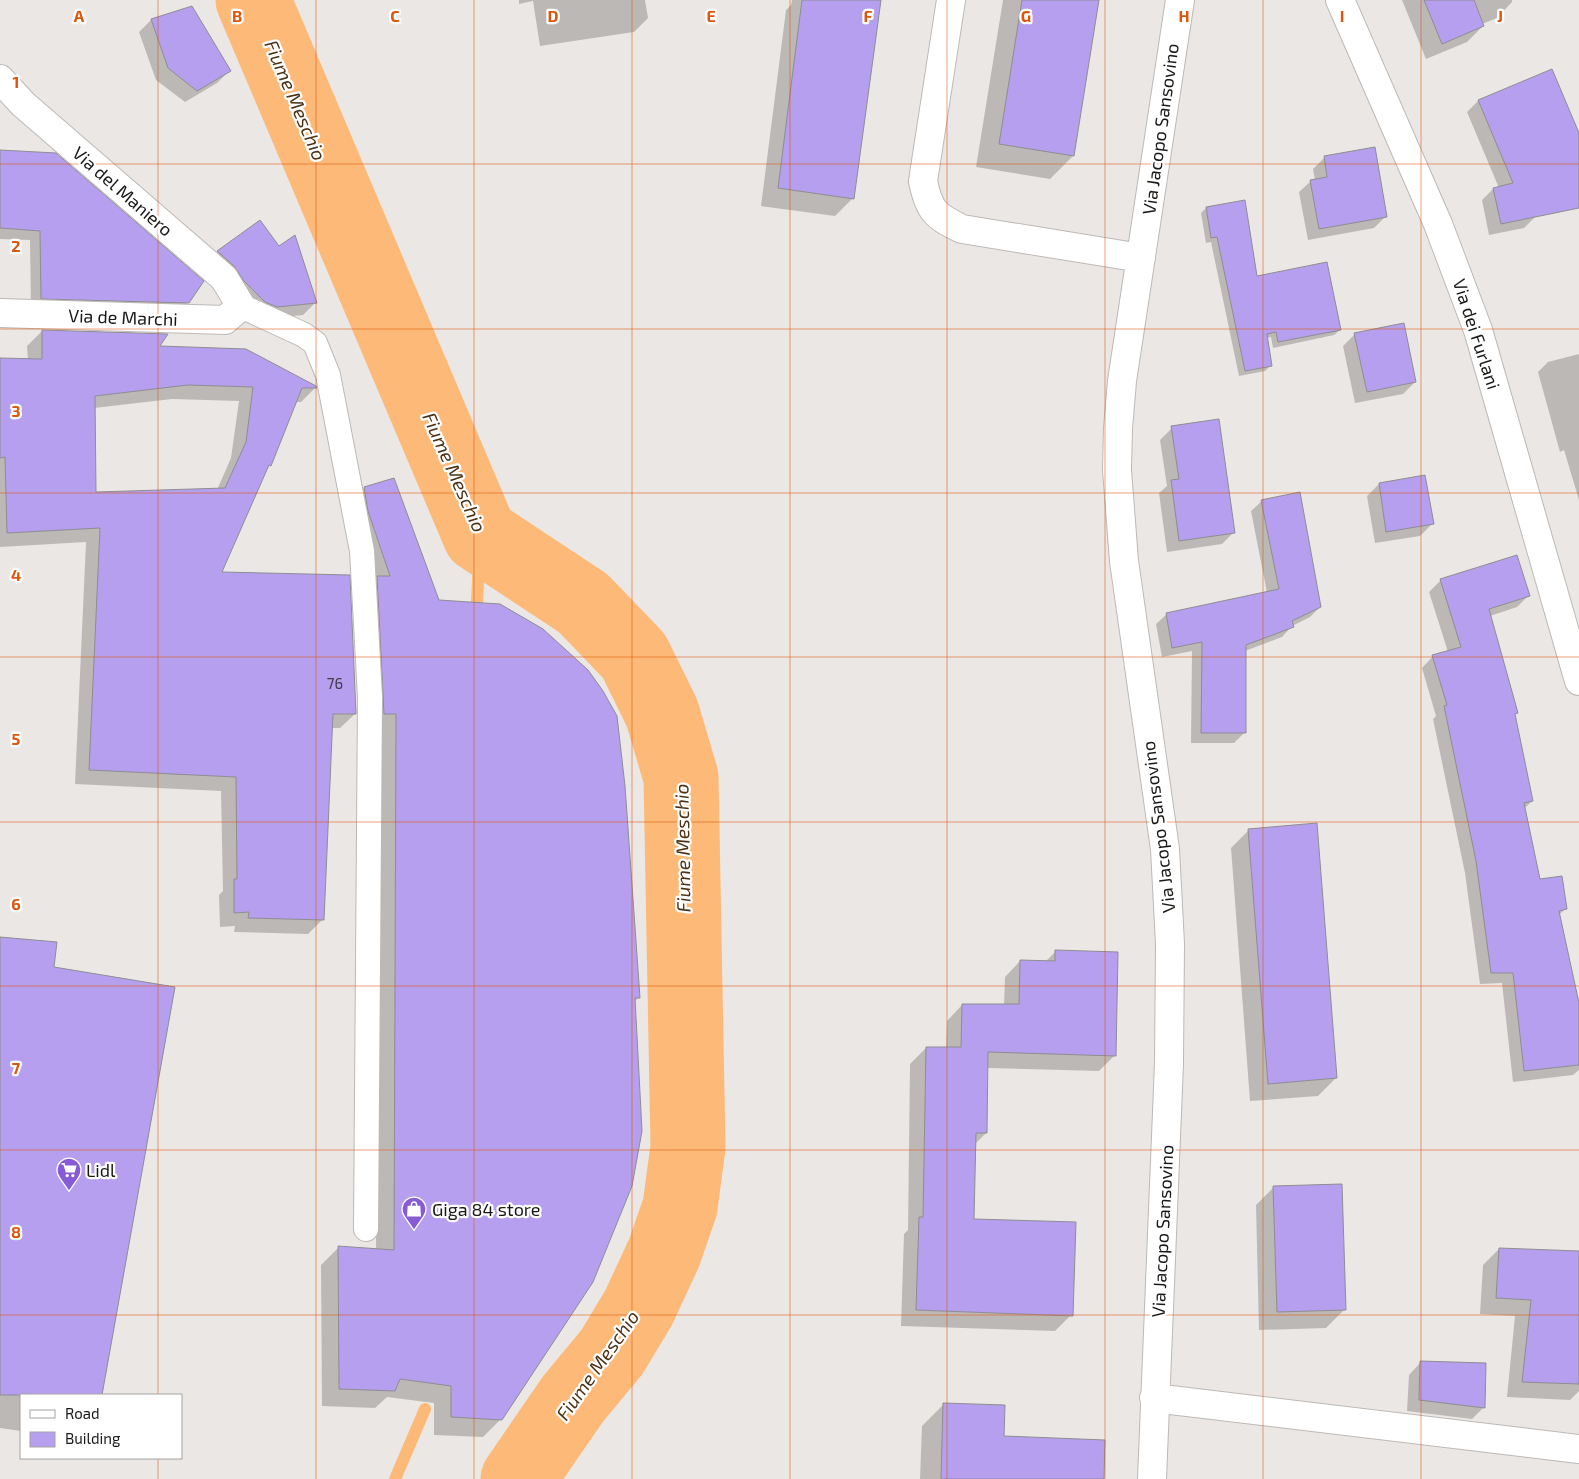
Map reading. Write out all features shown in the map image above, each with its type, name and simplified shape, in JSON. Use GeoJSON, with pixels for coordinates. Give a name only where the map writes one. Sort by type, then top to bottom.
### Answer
{"type":"FeatureCollection","features":[{"type":"Feature","properties":{"kind":"street"},"geometry":{"type":"LineString","coordinates":[[951,0],[924,181],[927,203],[940,218],[962,229],[1141,258]]}},
{"type":"Feature","properties":{"kind":"street","name":"Via Jacopo Sansovino"},"geometry":{"type":"LineString","coordinates":[[1152,1479],[1169,1063],[1170,944],[1164,849],[1128,588],[1117,470],[1122,380],[1180,0]]}},
{"type":"Feature","properties":{"kind":"street","name":"Via dei Furlani"},"geometry":{"type":"LineString","coordinates":[[1340,0],[1438,224],[1478,330],[1579,681]]}},
{"type":"Feature","properties":{"kind":"street","name":"Via del Maniero"},"geometry":{"type":"LineString","coordinates":[[0,79],[24,104],[224,278],[242,306]]}},
{"type":"Feature","properties":{"kind":"street","name":"Via de Marchi"},"geometry":{"type":"LineString","coordinates":[[0,313],[225,320],[242,306]]}},
{"type":"Feature","properties":{"kind":"street"},"geometry":{"type":"LineString","coordinates":[[1154,1398],[1579,1448]]}},
{"type":"Feature","properties":{"kind":"lane"},"geometry":{"type":"LineString","coordinates":[[242,306],[304,335],[315,343],[328,375],[362,551],[370,697],[366,1229]]}},
{"type":"Feature","properties":{"kind":"building"},"geometry":{"type":"Polygon","coordinates":[[[802,0],[881,0],[854,199],[778,188],[802,0]]]}},
{"type":"Feature","properties":{"kind":"building"},"geometry":{"type":"Polygon","coordinates":[[[1022,0],[1099,0],[1074,156],[999,144],[1022,0]]]}},
{"type":"Feature","properties":{"kind":"building"},"geometry":{"type":"Polygon","coordinates":[[[1424,0],[1474,0],[1484,26],[1442,44],[1424,0]]]}},
{"type":"Feature","properties":{"kind":"building"},"geometry":{"type":"Polygon","coordinates":[[[192,6],[231,71],[197,91],[168,68],[151,19],[192,6]]]}},
{"type":"Feature","properties":{"kind":"building"},"geometry":{"type":"Polygon","coordinates":[[[1552,69],[1579,133],[1579,208],[1501,224],[1493,188],[1513,183],[1478,100],[1552,69]]]}},
{"type":"Feature","properties":{"kind":"building"},"geometry":{"type":"Polygon","coordinates":[[[1375,147],[1387,217],[1319,229],[1310,180],[1327,177],[1324,156],[1375,147]]]}},
{"type":"Feature","properties":{"kind":"building"},"geometry":{"type":"Polygon","coordinates":[[[0,150],[56,153],[204,281],[189,303],[41,299],[40,231],[0,228],[0,150]]]}},
{"type":"Feature","properties":{"kind":"building"},"geometry":{"type":"Polygon","coordinates":[[[1245,200],[1257,276],[1327,262],[1341,330],[1278,342],[1276,332],[1267,334],[1272,366],[1245,371],[1217,237],[1211,238],[1206,207],[1245,200]]]}},
{"type":"Feature","properties":{"kind":"building"},"geometry":{"type":"Polygon","coordinates":[[[260,220],[279,246],[295,235],[317,303],[277,307],[265,302],[244,281],[234,266],[217,251],[260,220]]]}},
{"type":"Feature","properties":{"kind":"building"},"geometry":{"type":"Polygon","coordinates":[[[1404,323],[1416,382],[1367,392],[1354,333],[1404,323]]]}},
{"type":"Feature","properties":{"kind":"building"},"geometry":{"type":"Polygon","coordinates":[[[42,330],[168,334],[160,346],[246,349],[316,386],[317,388],[302,388],[271,466],[269,465],[222,572],[350,575],[356,714],[333,714],[324,920],[248,918],[249,912],[234,913],[234,879],[237,879],[236,777],[89,770],[100,528],[7,533],[5,457],[0,458],[0,358],[42,359],[42,330]],[[188,385],[95,396],[96,492],[225,488],[246,442],[253,387],[188,385]]]}},
{"type":"Feature","properties":{"kind":"building"},"geometry":{"type":"Polygon","coordinates":[[[1219,419],[1235,533],[1179,541],[1171,480],[1179,479],[1171,426],[1219,419]]]}},
{"type":"Feature","properties":{"kind":"building"},"geometry":{"type":"Polygon","coordinates":[[[1425,475],[1434,524],[1386,532],[1379,483],[1425,475]]]}},
{"type":"Feature","properties":{"kind":"building"},"geometry":{"type":"Polygon","coordinates":[[[394,478],[439,600],[500,604],[543,629],[588,670],[617,716],[625,786],[640,998],[635,998],[642,1131],[632,1186],[593,1282],[502,1420],[451,1417],[451,1386],[400,1379],[395,1391],[339,1389],[338,1246],[394,1250],[396,714],[384,714],[377,576],[390,576],[368,511],[364,487],[394,478]]]}},
{"type":"Feature","properties":{"kind":"building"},"geometry":{"type":"Polygon","coordinates":[[[1300,492],[1321,607],[1292,621],[1294,627],[1246,645],[1246,733],[1201,733],[1202,642],[1172,648],[1166,613],[1279,589],[1261,500],[1300,492]]]}},
{"type":"Feature","properties":{"kind":"building"},"geometry":{"type":"Polygon","coordinates":[[[1517,555],[1530,596],[1489,609],[1518,713],[1515,714],[1533,801],[1524,803],[1540,879],[1562,876],[1567,909],[1559,911],[1579,1003],[1579,1065],[1524,1071],[1513,973],[1491,973],[1476,861],[1444,706],[1447,705],[1432,655],[1461,647],[1440,579],[1517,555]]]}},
{"type":"Feature","properties":{"kind":"building"},"geometry":{"type":"Polygon","coordinates":[[[1317,823],[1337,1078],[1268,1084],[1248,829],[1317,823]]]}},
{"type":"Feature","properties":{"kind":"building","name":"Lidl"},"geometry":{"type":"Polygon","coordinates":[[[0,937],[57,942],[54,967],[175,987],[102,1394],[0,1395],[0,937]]]}},
{"type":"Feature","properties":{"kind":"building"},"geometry":{"type":"Polygon","coordinates":[[[1055,950],[1118,952],[1116,1056],[988,1052],[987,1133],[976,1133],[974,1219],[1076,1222],[1073,1316],[916,1310],[919,1217],[923,1217],[926,1047],[961,1047],[962,1004],[1019,1004],[1020,960],[1055,961],[1055,950]]]}},
{"type":"Feature","properties":{"kind":"building"},"geometry":{"type":"Polygon","coordinates":[[[1342,1184],[1346,1310],[1277,1312],[1273,1186],[1342,1184]]]}},
{"type":"Feature","properties":{"kind":"building"},"geometry":{"type":"Polygon","coordinates":[[[1499,1248],[1579,1251],[1579,1384],[1522,1382],[1531,1300],[1496,1298],[1499,1248]]]}},
{"type":"Feature","properties":{"kind":"building"},"geometry":{"type":"Polygon","coordinates":[[[1420,1361],[1486,1363],[1485,1408],[1419,1400],[1420,1361]]]}},
{"type":"Feature","properties":{"kind":"building"},"geometry":{"type":"Polygon","coordinates":[[[943,1403],[1005,1405],[1004,1436],[1105,1440],[1104,1479],[941,1479],[943,1403]]]}},
{"type":"Feature","properties":{"kind":"waterway","name":"Fiume Meschio"},"geometry":{"type":"LineString","coordinates":[[253,0],[480,535],[583,603],[634,656],[662,713],[681,777],[688,1147],[680,1207],[664,1253],[639,1307],[612,1352],[573,1399],[518,1479]]}},
{"type":"Feature","properties":{"kind":"waterway"},"geometry":{"type":"LineString","coordinates":[[477,602],[480,535]]}},
{"type":"Feature","properties":{"kind":"waterway"},"geometry":{"type":"LineString","coordinates":[[395,1479],[425,1409]]}},
{"type":"Feature","properties":{"kind":"place","name":"Lidl"},"geometry":{"type":"Point","coordinates":[69,1191]}},
{"type":"Feature","properties":{"kind":"place","name":"Giga 84 store"},"geometry":{"type":"Point","coordinates":[414,1230]}}]}
